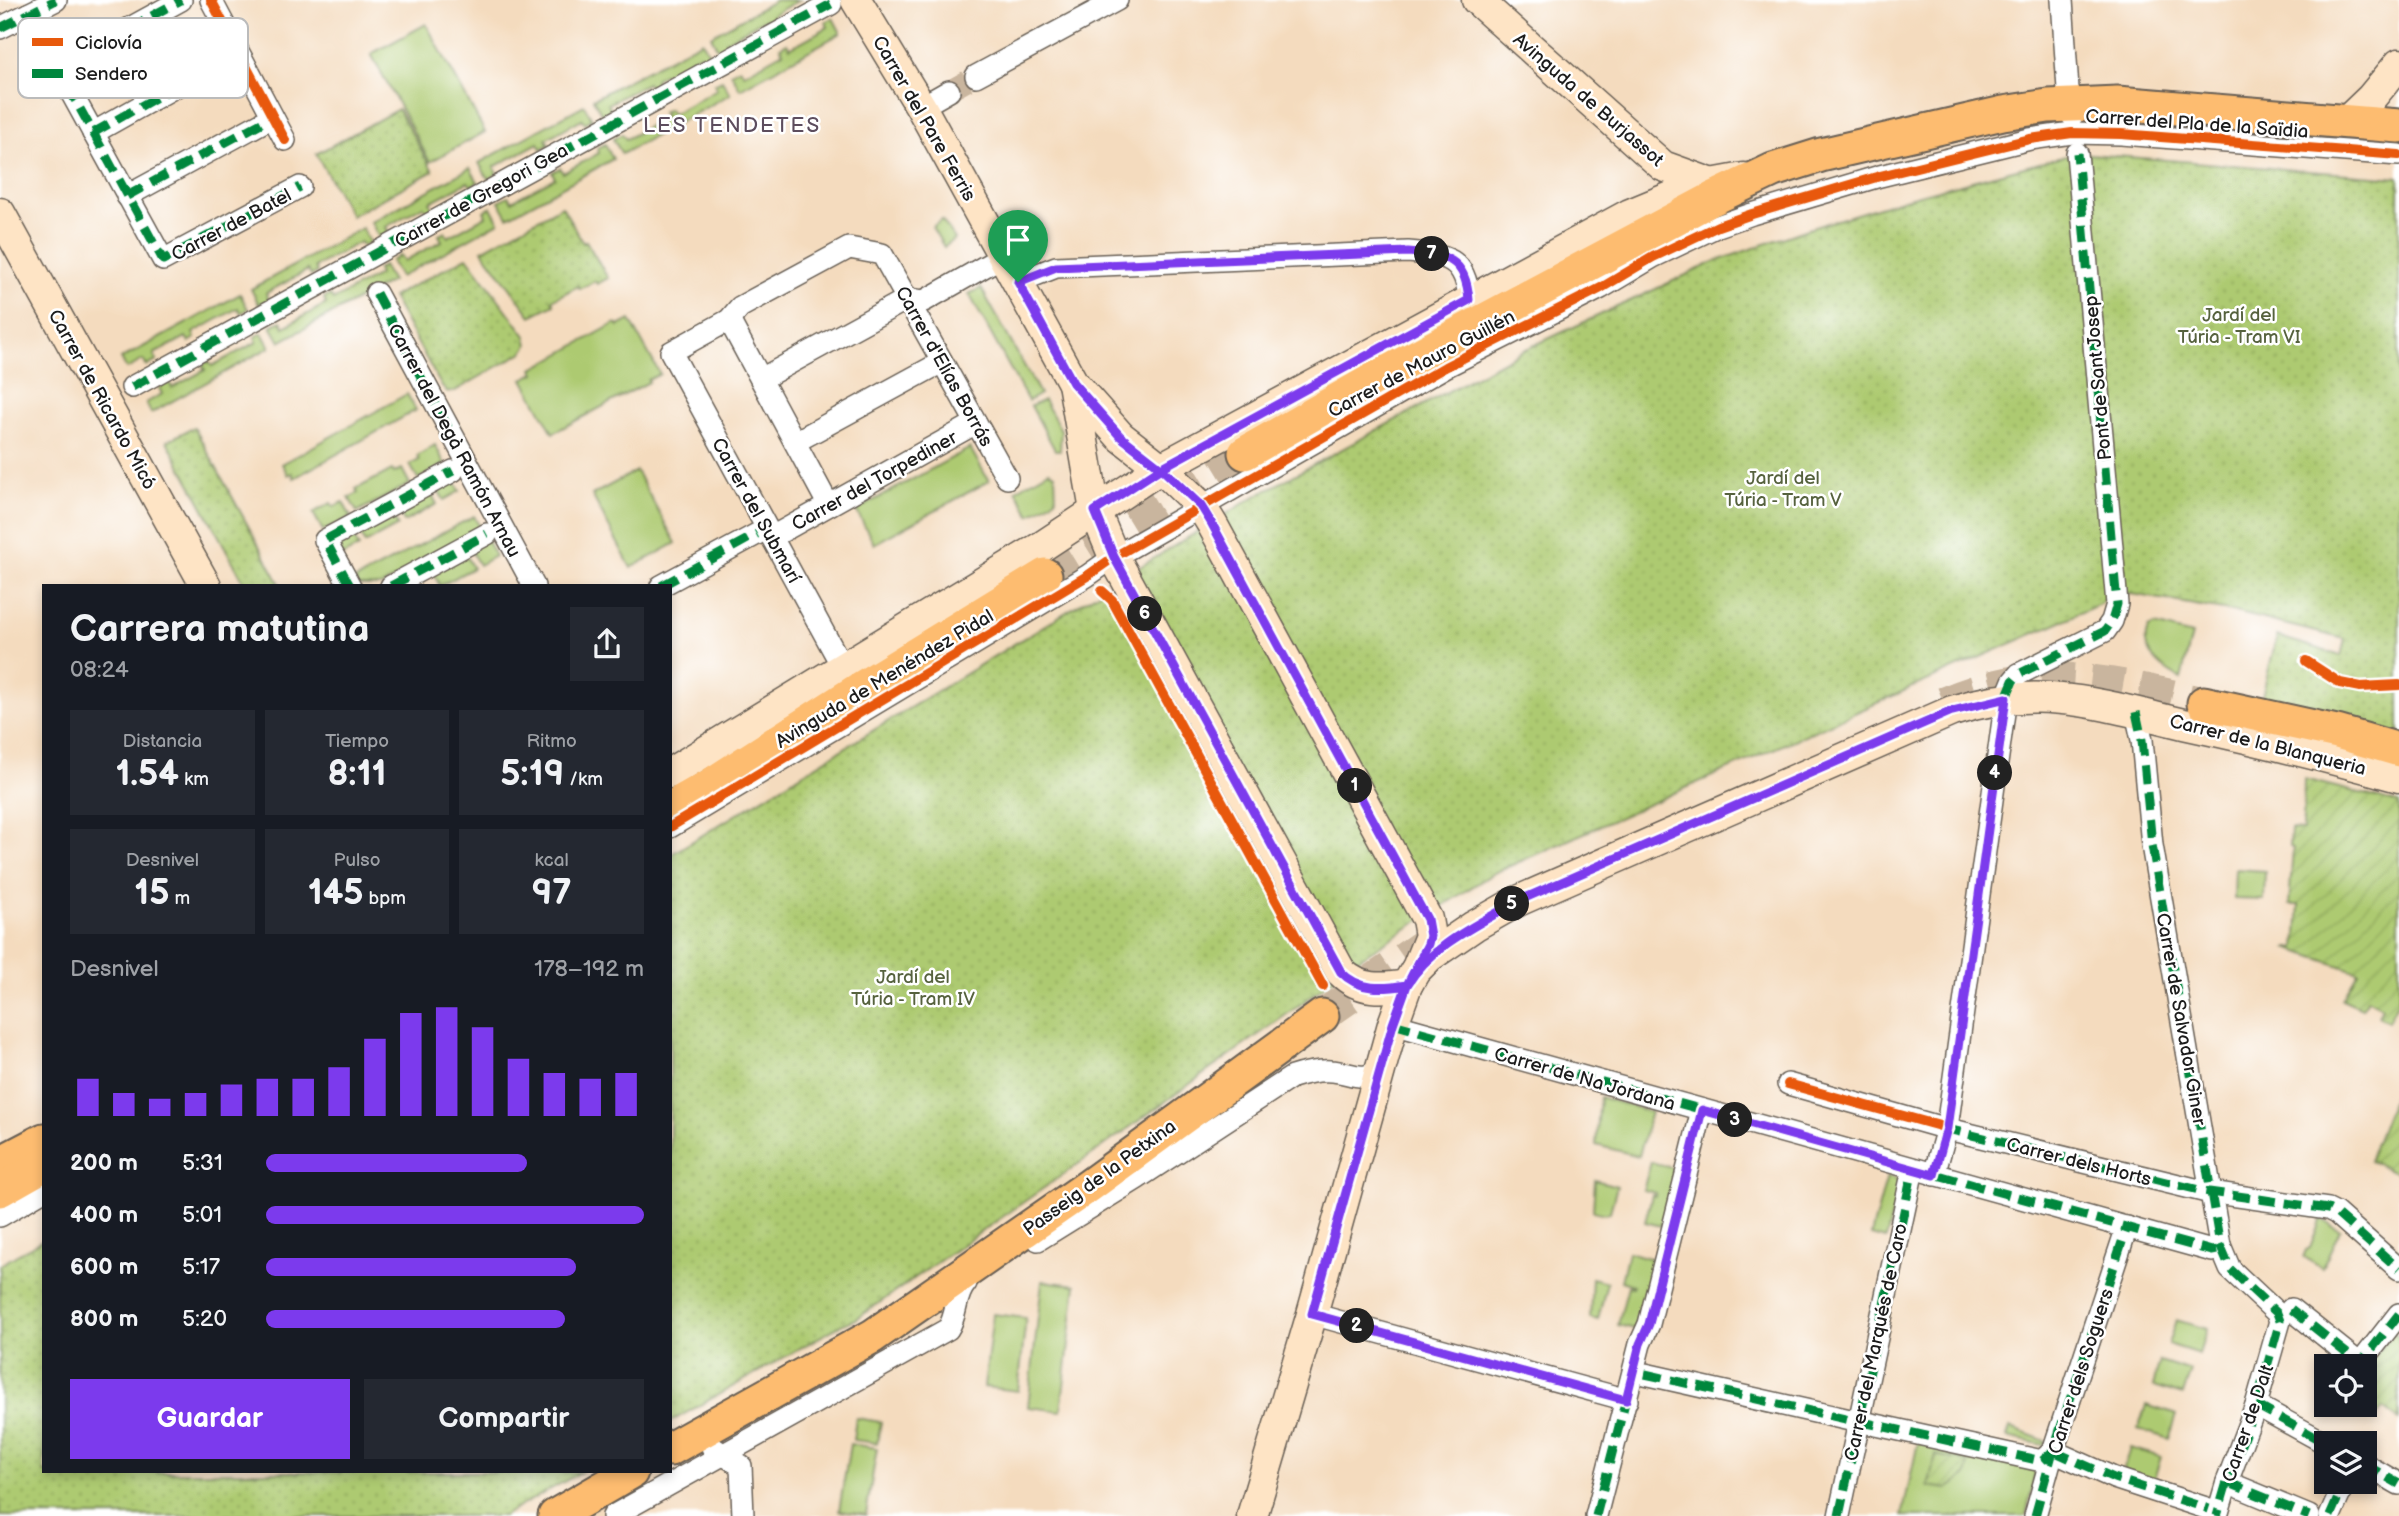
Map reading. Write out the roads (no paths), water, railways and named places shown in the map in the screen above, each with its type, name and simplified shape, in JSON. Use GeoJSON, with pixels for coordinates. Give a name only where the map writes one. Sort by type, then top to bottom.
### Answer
{"type":"FeatureCollection","features":[{"type":"Feature","properties":{"kind":"main road"},"geometry":{"type":"LineString","coordinates":[[874,0],[918,101]]}},
{"type":"Feature","properties":{"kind":"main road","name":"Avinguda de Burjassot"},"geometry":{"type":"LineString","coordinates":[[1477,0],[1663,166],[1710,183]]}},
{"type":"Feature","properties":{"kind":"main road","name":"Carrer del Pare Ferris"},"geometry":{"type":"LineString","coordinates":[[843,2],[918,101],[1073,383],[1120,436],[1161,468],[1207,515],[1425,915],[1430,936],[1411,978],[1390,988],[1363,987],[1341,972],[1120,567],[1095,511],[1073,383]]}},
{"type":"Feature","properties":{"kind":"main road"},"geometry":{"type":"LineString","coordinates":[[2347,121],[2371,98],[2399,64]]}},
{"type":"Feature","properties":{"kind":"main road","name":"Carrer del Pla de la Saïdia"},"geometry":{"type":"LineString","coordinates":[[1756,177],[1790,163],[2003,113],[2077,118],[2117,103],[2399,126]]}},
{"type":"Feature","properties":{"kind":"main road","name":"Carrer de Mauro Guillén"},"geometry":{"type":"LineString","coordinates":[[1161,468],[1630,215],[1710,183],[1756,177]]}},
{"type":"Feature","properties":{"kind":"main road","name":"Carrer de Mauro Guillén"},"geometry":{"type":"LineString","coordinates":[[1245,453],[1374,379],[1756,177]]}},
{"type":"Feature","properties":{"kind":"main road","name":"Carrer de Ricardo Micó"},"geometry":{"type":"LineString","coordinates":[[0,213],[205,584]]}},
{"type":"Feature","properties":{"kind":"main road","name":"Avinguda de Menéndez Pidal"},"geometry":{"type":"LineString","coordinates":[[672,807],[707,787],[851,678],[1161,468]]}},
{"type":"Feature","properties":{"kind":"main road","name":"Avinguda de Menéndez Pidal"},"geometry":{"type":"LineString","coordinates":[[672,772],[1045,575]]}},
{"type":"Feature","properties":{"kind":"main road","name":"Avinguda de Menéndez Pidal"},"geometry":{"type":"LineString","coordinates":[[672,790],[851,678]]}},
{"type":"Feature","properties":{"kind":"main road","name":"Carrer de la Blanqueria"},"geometry":{"type":"LineString","coordinates":[[1411,978],[1430,956],[1518,901],[1952,711],[2006,698],[2028,696],[2073,699],[2307,752],[2399,777]]}},
{"type":"Feature","properties":{"kind":"main road","name":"Carrer de la Blanqueria"},"geometry":{"type":"LineString","coordinates":[[2204,703],[2337,732],[2399,750]]}},
{"type":"Feature","properties":{"kind":"main road"},"geometry":{"type":"LineString","coordinates":[[1252,1516],[1393,1024],[1411,978]]}},
{"type":"Feature","properties":{"kind":"main road","name":"Passeig de la Petxina"},"geometry":{"type":"LineString","coordinates":[[681,1443],[873,1336],[1088,1186],[1322,1016]]}},
{"type":"Feature","properties":{"kind":"main road"},"geometry":{"type":"LineString","coordinates":[[0,1163],[42,1141]]}},
{"type":"Feature","properties":{"kind":"main road"},"geometry":{"type":"LineString","coordinates":[[0,1190],[42,1166]]}},
{"type":"Feature","properties":{"kind":"main road"},"geometry":{"type":"LineString","coordinates":[[555,1516],[629,1473]]}},
{"type":"Feature","properties":{"kind":"street"},"geometry":{"type":"LineString","coordinates":[[22,18],[56,0]]}},
{"type":"Feature","properties":{"kind":"street"},"geometry":{"type":"LineString","coordinates":[[148,18],[181,0]]}},
{"type":"Feature","properties":{"kind":"street"},"geometry":{"type":"LineString","coordinates":[[211,0],[221,18]]}},
{"type":"Feature","properties":{"kind":"street"},"geometry":{"type":"LineString","coordinates":[[976,76],[1117,0]]}},
{"type":"Feature","properties":{"kind":"street"},"geometry":{"type":"LineString","coordinates":[[2062,0],[2077,118]]}},
{"type":"Feature","properties":{"kind":"street","name":"Carrer de Gregori Gea"},"geometry":{"type":"LineString","coordinates":[[132,387],[843,2]]}},
{"type":"Feature","properties":{"kind":"street"},"geometry":{"type":"LineString","coordinates":[[0,28],[18,20]]}},
{"type":"Feature","properties":{"kind":"street"},"geometry":{"type":"LineString","coordinates":[[248,70],[285,140]]}},
{"type":"Feature","properties":{"kind":"street"},"geometry":{"type":"LineString","coordinates":[[918,101],[949,91]]}},
{"type":"Feature","properties":{"kind":"street"},"geometry":{"type":"LineString","coordinates":[[74,98],[127,196],[264,122]]}},
{"type":"Feature","properties":{"kind":"street"},"geometry":{"type":"LineString","coordinates":[[93,133],[155,98]]}},
{"type":"Feature","properties":{"kind":"street","name":"Carrer del Pla de la Saïdia"},"geometry":{"type":"LineString","coordinates":[[1752,214],[1893,173],[2030,139],[2077,118],[2399,155]]}},
{"type":"Feature","properties":{"kind":"street","name":"Pont de Sant Josep"},"geometry":{"type":"LineString","coordinates":[[2006,698],[2019,674],[2105,631],[2112,621],[2117,604],[2077,153]]}},
{"type":"Feature","properties":{"kind":"street","name":"Carrer de Batel"},"geometry":{"type":"LineString","coordinates":[[127,196],[163,260],[300,187]]}},
{"type":"Feature","properties":{"kind":"street","name":"Carrer de Mauro Guillén"},"geometry":{"type":"LineString","coordinates":[[1120,567],[1446,367],[1601,288],[1653,257],[1718,226],[1752,214]]}},
{"type":"Feature","properties":{"kind":"street","name":"Carrer d'Elías Borrás"},"geometry":{"type":"LineString","coordinates":[[729,320],[740,307],[849,248],[882,254],[1007,478]]}},
{"type":"Feature","properties":{"kind":"street"},"geometry":{"type":"LineString","coordinates":[[1018,282],[1056,267],[1408,252],[1450,258],[1462,269],[1468,285],[1469,300]]}},
{"type":"Feature","properties":{"kind":"street"},"geometry":{"type":"LineString","coordinates":[[761,379],[907,299],[924,300],[1003,256]]}},
{"type":"Feature","properties":{"kind":"street","name":"Carrer del Degà Ramón Arnau"},"geometry":{"type":"LineString","coordinates":[[376,293],[533,584]]}},
{"type":"Feature","properties":{"kind":"street"},"geometry":{"type":"LineString","coordinates":[[729,320],[828,504]]}},
{"type":"Feature","properties":{"kind":"street","name":"Carrer del Submarí"},"geometry":{"type":"LineString","coordinates":[[729,320],[671,352],[764,535],[851,678]]}},
{"type":"Feature","properties":{"kind":"street"},"geometry":{"type":"LineString","coordinates":[[795,442],[942,362]]}},
{"type":"Feature","properties":{"kind":"street","name":"Carrer del Torpediner"},"geometry":{"type":"LineString","coordinates":[[665,584],[821,510],[976,423]]}},
{"type":"Feature","properties":{"kind":"street"},"geometry":{"type":"LineString","coordinates":[[349,584],[325,540],[453,471]]}},
{"type":"Feature","properties":{"kind":"street"},"geometry":{"type":"LineString","coordinates":[[395,584],[487,534]]}},
{"type":"Feature","properties":{"kind":"street","name":"Avinguda de Menéndez Pidal"},"geometry":{"type":"LineString","coordinates":[[672,826],[1087,576],[1120,567]]}},
{"type":"Feature","properties":{"kind":"street"},"geometry":{"type":"LineString","coordinates":[[1934,1175],[1947,1128],[2006,698]]}},
{"type":"Feature","properties":{"kind":"street","name":"Carrer de Salvador Giner"},"geometry":{"type":"LineString","coordinates":[[2136,712],[2142,740],[2152,845],[2220,1245],[2230,1269],[2277,1313],[2280,1321],[2278,1329]]}},
{"type":"Feature","properties":{"kind":"street","name":"Carrer de Na Jordana"},"geometry":{"type":"LineString","coordinates":[[1393,1024],[2215,1251],[2220,1245]]}},
{"type":"Feature","properties":{"kind":"street","name":"Passeig de la Petxina"},"geometry":{"type":"LineString","coordinates":[[873,1336],[967,1283],[1138,1178],[1292,1077],[1309,1072],[1330,1071],[1364,1077],[1374,1074],[1382,1066]]}},
{"type":"Feature","properties":{"kind":"street","name":"Carrer dels Horts"},"geometry":{"type":"LineString","coordinates":[[1788,1084],[1947,1128],[2211,1192],[2328,1209],[2336,1213],[2399,1269]]}},
{"type":"Feature","properties":{"kind":"street"},"geometry":{"type":"LineString","coordinates":[[1597,1516],[1640,1344],[1649,1324],[1702,1110]]}},
{"type":"Feature","properties":{"kind":"street","name":"Carrer del Marqués de Caro"},"geometry":{"type":"LineString","coordinates":[[1839,1516],[1854,1420],[1913,1169]]}},
{"type":"Feature","properties":{"kind":"street"},"geometry":{"type":"LineString","coordinates":[[0,1216],[42,1191]]}},
{"type":"Feature","properties":{"kind":"street","name":"Carrer dels Soguers"},"geometry":{"type":"LineString","coordinates":[[2035,1516],[2053,1451],[2127,1227]]}},
{"type":"Feature","properties":{"kind":"street"},"geometry":{"type":"LineString","coordinates":[[613,1516],[948,1329],[954,1317],[959,1292],[967,1283]]}},
{"type":"Feature","properties":{"kind":"street"},"geometry":{"type":"LineString","coordinates":[[2291,1309],[2360,1364],[2399,1314]]}},
{"type":"Feature","properties":{"kind":"street"},"geometry":{"type":"LineString","coordinates":[[1312,1314],[1626,1400]]}},
{"type":"Feature","properties":{"kind":"street","name":"Carrer de Dalt"},"geometry":{"type":"LineString","coordinates":[[2213,1512],[2256,1405],[2278,1329]]}},
{"type":"Feature","properties":{"kind":"street"},"geometry":{"type":"LineString","coordinates":[[1645,1374],[2031,1460],[2042,1461],[2053,1451],[2114,1478],[2213,1512]]}},
{"type":"Feature","properties":{"kind":"street"},"geometry":{"type":"LineString","coordinates":[[2256,1405],[2314,1437]]}},
{"type":"Feature","properties":{"kind":"street"},"geometry":{"type":"LineString","coordinates":[[681,1443],[723,1453],[741,1466],[743,1516]]}},
{"type":"Feature","properties":{"kind":"street"},"geometry":{"type":"LineString","coordinates":[[2377,1471],[2399,1484]]}},
{"type":"Feature","properties":{"kind":"street"},"geometry":{"type":"LineString","coordinates":[[2227,1482],[2309,1516]]}},
{"type":"Feature","properties":{"kind":"street"},"geometry":{"type":"LineString","coordinates":[[2330,1516],[2340,1494]]}},
{"type":"Feature","properties":{"kind":"tunnel"},"geometry":{"type":"LineString","coordinates":[[949,91],[976,76]]}},
{"type":"Feature","properties":{"kind":"tunnel"},"geometry":{"type":"LineString","coordinates":[[1045,575],[1245,453]]}},
{"type":"Feature","properties":{"kind":"tunnel"},"geometry":{"type":"LineString","coordinates":[[1944,703],[1979,690],[2012,682],[2043,679],[2105,683],[2204,703]]}},
{"type":"Feature","properties":{"kind":"tunnel"},"geometry":{"type":"LineString","coordinates":[[1322,1016],[1441,933]]}},
{"type":"Feature","properties":{"kind":"district","name":"LES TENDETES"},"geometry":{"type":"Point","coordinates":[732,125]}},
{"type":"Feature","properties":{"kind":"park label","name":"Jardí del Túria - Tram VI"},"geometry":{"type":"Point","coordinates":[2239,325]}},
{"type":"Feature","properties":{"kind":"park label","name":"Jardí del Túria - Tram V"},"geometry":{"type":"Point","coordinates":[1783,488]}},
{"type":"Feature","properties":{"kind":"park label","name":"Jardí del Túria - Tram IV"},"geometry":{"type":"Point","coordinates":[913,987]}}]}
